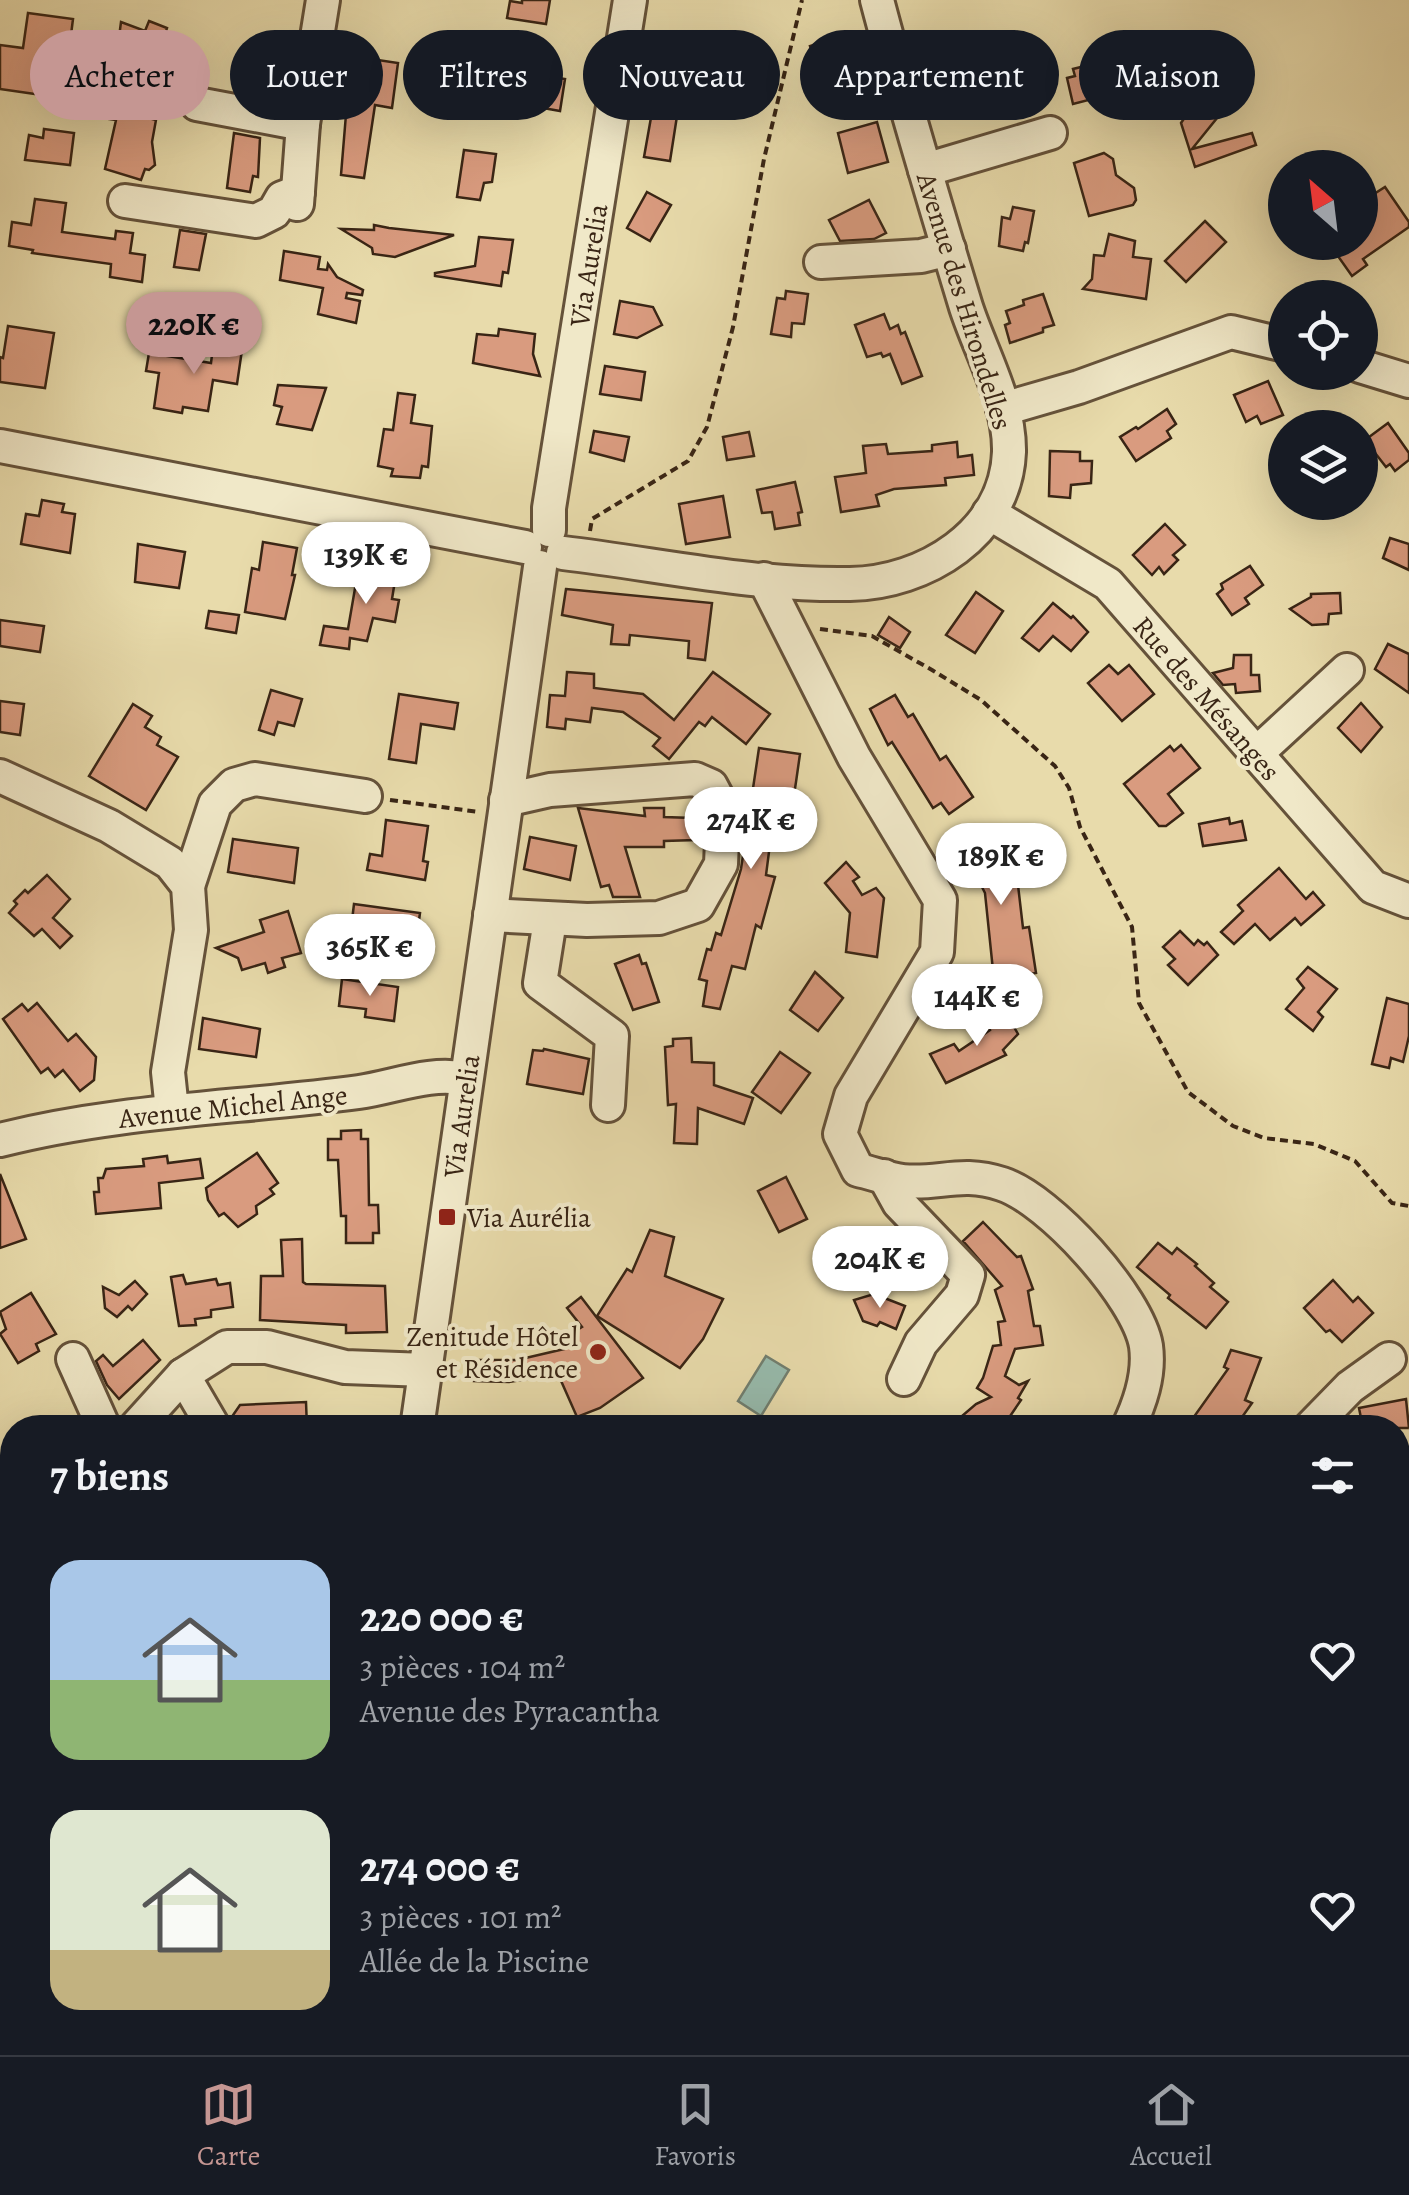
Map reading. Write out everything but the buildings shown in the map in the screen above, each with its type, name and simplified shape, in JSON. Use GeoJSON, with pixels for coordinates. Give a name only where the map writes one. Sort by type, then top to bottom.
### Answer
{"type":"FeatureCollection","features":[{"type":"Feature","properties":{"kind":"street"},"geometry":{"type":"LineString","coordinates":[[125,201],[256,221],[274,212],[282,198],[297,198],[323,0]]}},
{"type":"Feature","properties":{"kind":"street","name":"Via Aurelia"},"geometry":{"type":"LineString","coordinates":[[420,1415],[490,915],[492,806],[544,550],[630,0]]}},
{"type":"Feature","properties":{"kind":"street","name":"Avenue des Hirondelles"},"geometry":{"type":"LineString","coordinates":[[0,446],[601,558],[764,579],[851,584],[923,570],[968,541],[989,513],[1004,482],[1009,450],[1003,409],[949,249],[876,0]]}},
{"type":"Feature","properties":{"kind":"street"},"geometry":{"type":"LineString","coordinates":[[210,106],[304,124]]}},
{"type":"Feature","properties":{"kind":"street"},"geometry":{"type":"LineString","coordinates":[[925,170],[1050,133]]}},
{"type":"Feature","properties":{"kind":"street"},"geometry":{"type":"LineString","coordinates":[[820,262],[921,256],[949,249]]}},
{"type":"Feature","properties":{"kind":"street"},"geometry":{"type":"LineString","coordinates":[[1003,409],[1079,387],[1230,332],[1268,341]]}},
{"type":"Feature","properties":{"kind":"street"},"geometry":{"type":"LineString","coordinates":[[1378,372],[1409,381]]}},
{"type":"Feature","properties":{"kind":"street","name":"Rue des Mésanges"},"geometry":{"type":"LineString","coordinates":[[989,513],[1108,584],[1373,887],[1409,901]]}},
{"type":"Feature","properties":{"kind":"street"},"geometry":{"type":"LineString","coordinates":[[764,579],[854,757],[940,900],[937,952],[851,1096],[840,1134],[858,1170],[904,1181],[964,1176],[1005,1184],[1068,1229],[1124,1295],[1146,1346],[1143,1398],[1134,1415]]}},
{"type":"Feature","properties":{"kind":"street"},"geometry":{"type":"LineString","coordinates":[[1256,754],[1347,670]]}},
{"type":"Feature","properties":{"kind":"street"},"geometry":{"type":"LineString","coordinates":[[0,776],[109,826],[170,863],[188,886]]}},
{"type":"Feature","properties":{"kind":"street"},"geometry":{"type":"LineString","coordinates":[[172,1110],[168,1072],[191,930],[188,886],[215,804],[234,784],[255,779],[365,796]]}},
{"type":"Feature","properties":{"kind":"street"},"geometry":{"type":"LineString","coordinates":[[490,915],[550,920],[659,918],[698,905],[721,864],[723,818],[720,800],[711,786],[695,779],[550,790],[492,806]]}},
{"type":"Feature","properties":{"kind":"street"},"geometry":{"type":"LineString","coordinates":[[550,920],[540,984],[612,1036],[608,1104]]}},
{"type":"Feature","properties":{"kind":"street","name":"Avenue Michel Ange"},"geometry":{"type":"LineString","coordinates":[[0,1140],[172,1110],[361,1092],[433,1078],[453,1076],[466,1080]]}},
{"type":"Feature","properties":{"kind":"street"},"geometry":{"type":"LineString","coordinates":[[884,1176],[899,1203],[968,1275],[962,1295],[922,1344],[904,1379]]}},
{"type":"Feature","properties":{"kind":"street"},"geometry":{"type":"LineString","coordinates":[[147,1415],[183,1375],[227,1347],[267,1347],[345,1367],[426,1370]]}},
{"type":"Feature","properties":{"kind":"street"},"geometry":{"type":"LineString","coordinates":[[72,1359],[98,1415]]}},
{"type":"Feature","properties":{"kind":"street"},"geometry":{"type":"LineString","coordinates":[[1323,1415],[1350,1387],[1388,1359]]}},
{"type":"Feature","properties":{"kind":"street"},"geometry":{"type":"LineString","coordinates":[[183,1375],[206,1415]]}},
{"type":"Feature","properties":{"kind":"path"},"geometry":{"type":"LineString","coordinates":[[601,558],[588,538],[592,519],[688,461],[707,427],[733,326],[764,158],[802,0]]}},
{"type":"Feature","properties":{"kind":"path"},"geometry":{"type":"LineString","coordinates":[[780,610],[821,630],[872,636],[982,700],[1029,742],[1070,788],[1080,828],[1132,926],[1139,1003],[1188,1092],[1233,1126],[1264,1138],[1314,1144],[1354,1160],[1392,1203],[1409,1206]]}},
{"type":"Feature","properties":{"kind":"path"},"geometry":{"type":"LineString","coordinates":[[365,796],[492,806]]}},
{"type":"Feature","properties":{"kind":"shaded area"},"geometry":{"type":"Polygon","coordinates":[[[766,1356],[789,1370],[762,1415],[738,1401],[766,1356]]]}},
{"type":"Feature","properties":{"kind":"place","name":"Via Aurélia"},"geometry":{"type":"Point","coordinates":[447,1217]}},
{"type":"Feature","properties":{"kind":"place","name":"Zenitude Hôtel et Résidence"},"geometry":{"type":"Point","coordinates":[598,1352]}}]}
